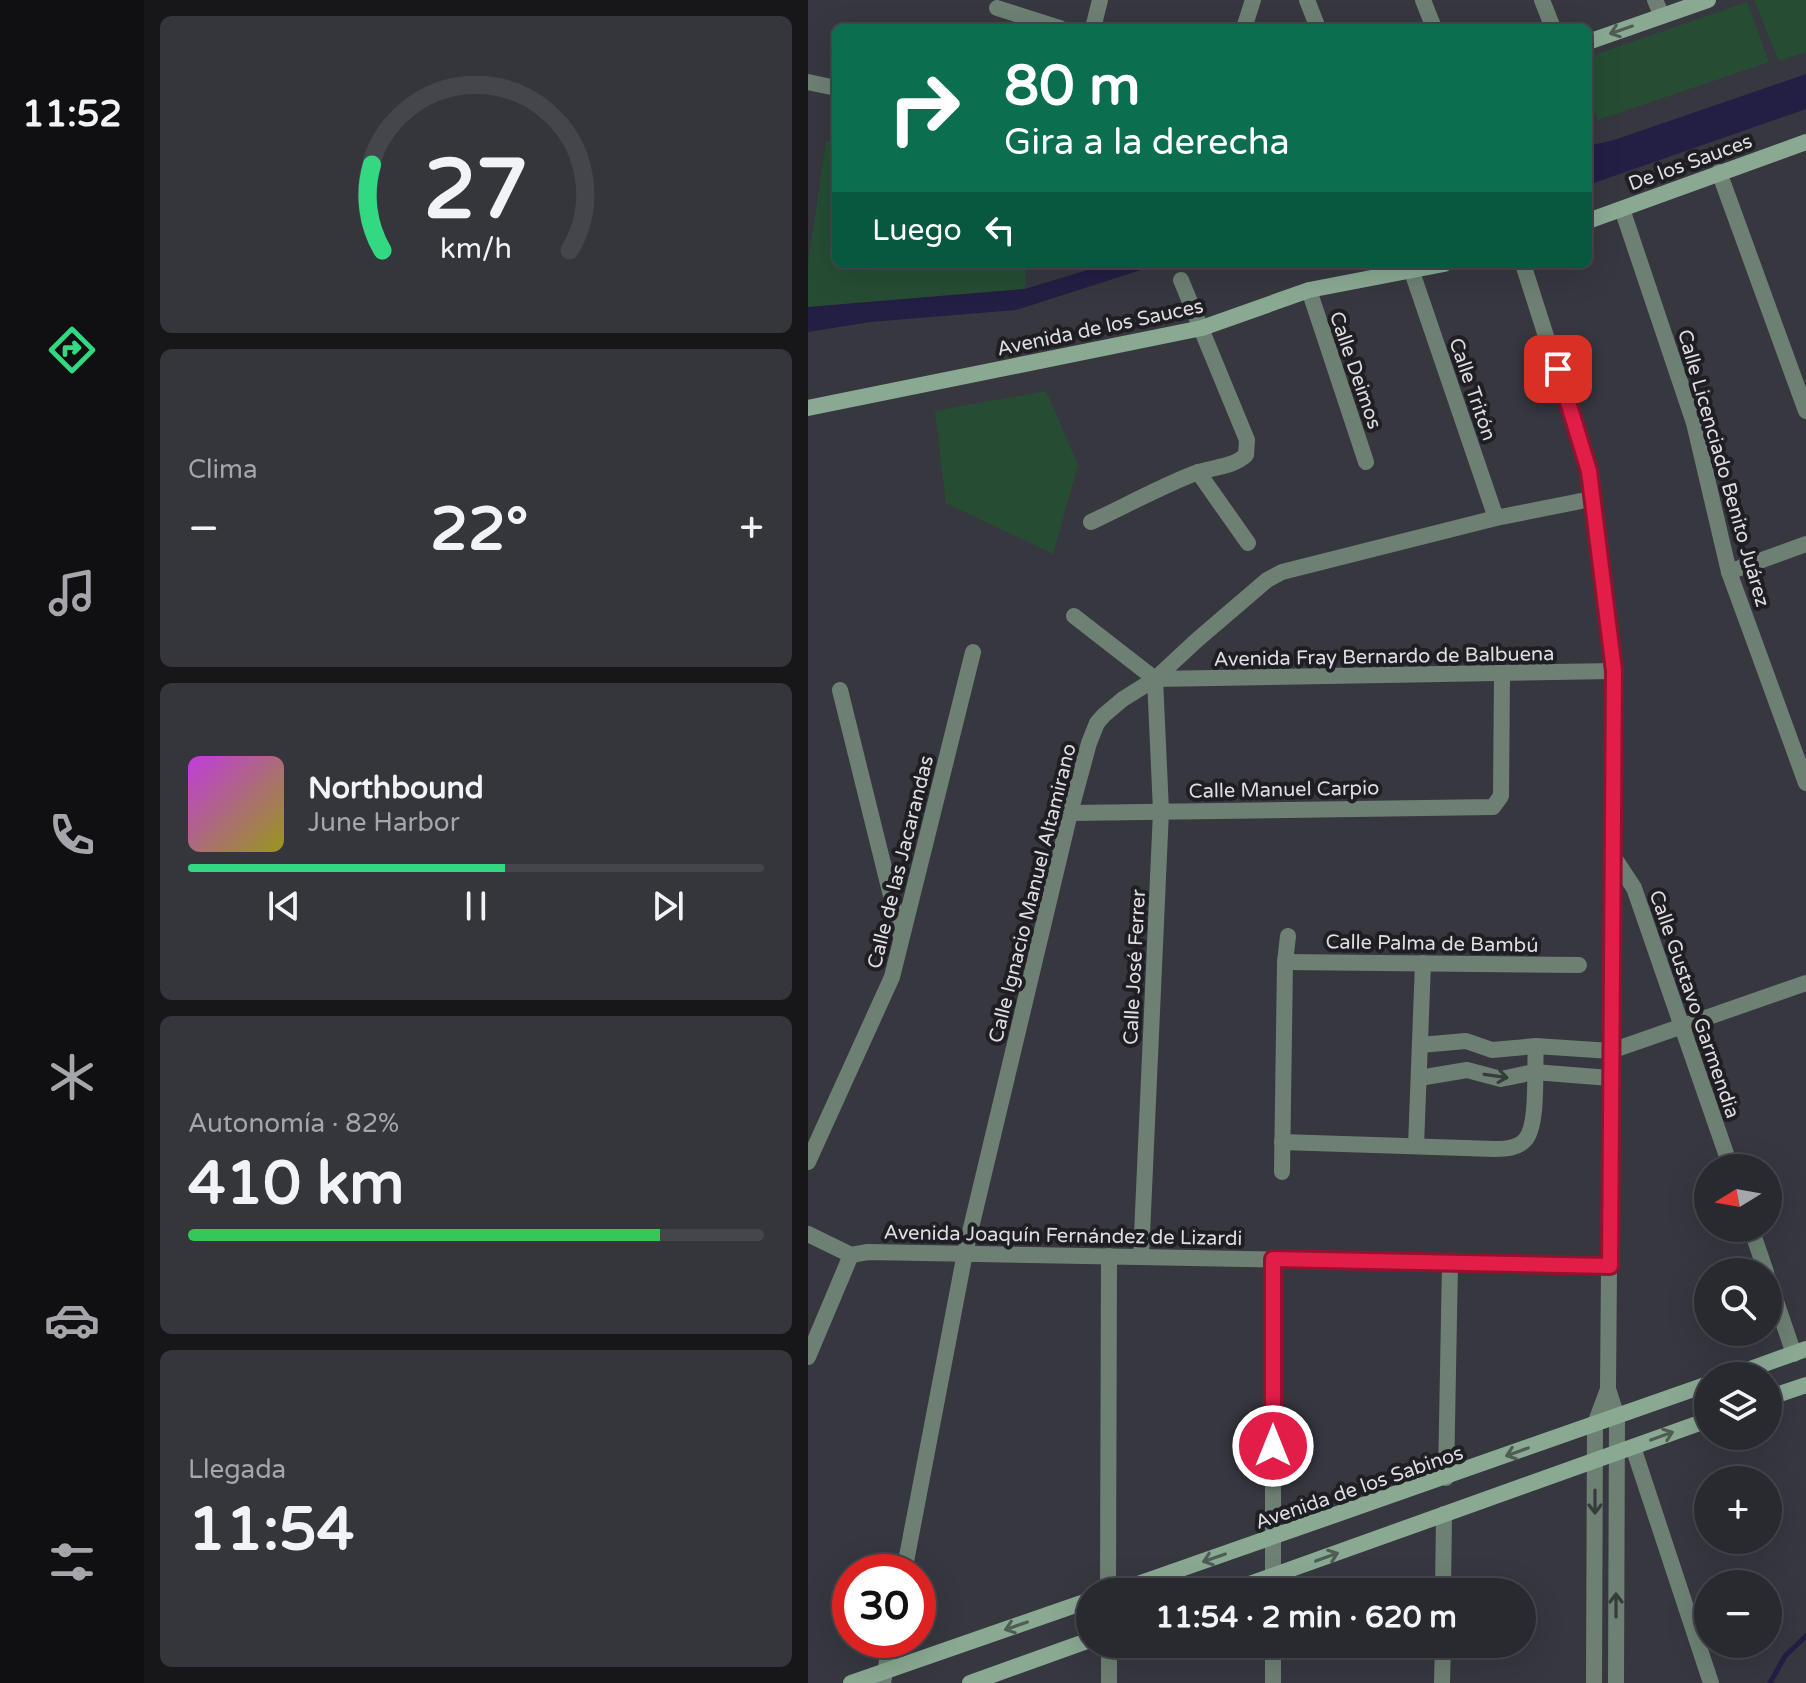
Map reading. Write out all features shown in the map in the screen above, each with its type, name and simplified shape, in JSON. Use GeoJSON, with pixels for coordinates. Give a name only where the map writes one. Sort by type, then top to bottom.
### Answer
{"type":"FeatureCollection","features":[{"type":"Feature","properties":{"kind":"main road"},"geometry":{"type":"LineString","coordinates":[[1592,40],[1658,8],[1708,0]]}},
{"type":"Feature","properties":{"kind":"main road","name":"De los Sauces"},"geometry":{"type":"LineString","coordinates":[[1592,220],[1806,142]]}},
{"type":"Feature","properties":{"kind":"main road","name":"Avenida de los Sauces"},"geometry":{"type":"LineString","coordinates":[[808,408],[1202,328],[1309,290],[1428,268]]}},
{"type":"Feature","properties":{"kind":"main road"},"geometry":{"type":"LineString","coordinates":[[1770,1362],[1800,1351]]}},
{"type":"Feature","properties":{"kind":"main road"},"geometry":{"type":"LineString","coordinates":[[1782,1393],[1806,1385]]}},
{"type":"Feature","properties":{"kind":"main road","name":"Avenida de los Sabinos"},"geometry":{"type":"LineString","coordinates":[[1157,1578],[1694,1389]]}},
{"type":"Feature","properties":{"kind":"main road"},"geometry":{"type":"LineString","coordinates":[[1288,1578],[1444,1514],[1694,1425]]}},
{"type":"Feature","properties":{"kind":"main road"},"geometry":{"type":"LineString","coordinates":[[851,1683],[884,1677],[1076,1605]]}},
{"type":"Feature","properties":{"kind":"main road"},"geometry":{"type":"LineString","coordinates":[[970,1683],[1076,1645]]}},
{"type":"Feature","properties":{"kind":"street"},"geometry":{"type":"LineString","coordinates":[[1094,24],[1100,0]]}},
{"type":"Feature","properties":{"kind":"street"},"geometry":{"type":"LineString","coordinates":[[1245,24],[1253,0]]}},
{"type":"Feature","properties":{"kind":"street"},"geometry":{"type":"LineString","coordinates":[[1307,0],[1316,24]]}},
{"type":"Feature","properties":{"kind":"street"},"geometry":{"type":"LineString","coordinates":[[1423,0],[1432,24]]}},
{"type":"Feature","properties":{"kind":"street"},"geometry":{"type":"LineString","coordinates":[[1542,0],[1551,24]]}},
{"type":"Feature","properties":{"kind":"street"},"geometry":{"type":"LineString","coordinates":[[997,8],[1047,24]]}},
{"type":"Feature","properties":{"kind":"street"},"geometry":{"type":"LineString","coordinates":[[808,82],[832,87]]}},
{"type":"Feature","properties":{"kind":"street"},"geometry":{"type":"LineString","coordinates":[[1719,172],[1806,411]]}},
{"type":"Feature","properties":{"kind":"street","name":"Calle Licenciado Benito Juárez"},"geometry":{"type":"LineString","coordinates":[[1622,209],[1694,423],[1729,572],[1806,783]]}},
{"type":"Feature","properties":{"kind":"street"},"geometry":{"type":"LineString","coordinates":[[1524,268],[1589,471],[1614,671],[1608,1389],[1617,1417],[1616,1683]]}},
{"type":"Feature","properties":{"kind":"street","name":"Calle Tritón"},"geometry":{"type":"LineString","coordinates":[[1412,272],[1496,518]]}},
{"type":"Feature","properties":{"kind":"street"},"geometry":{"type":"LineString","coordinates":[[1091,522],[1198,472],[1235,463],[1246,455],[1248,446],[1181,280]]}},
{"type":"Feature","properties":{"kind":"street","name":"Calle Deimos"},"geometry":{"type":"LineString","coordinates":[[1309,290],[1366,462]]}},
{"type":"Feature","properties":{"kind":"street"},"geometry":{"type":"LineString","coordinates":[[1198,472],[1248,543]]}},
{"type":"Feature","properties":{"kind":"street","name":"Calle Ignacio Manuel Altamirano"},"geometry":{"type":"LineString","coordinates":[[907,1554],[965,1253],[1070,813],[1097,723],[1113,707],[1155,679],[1267,580],[1282,572],[1496,518],[1591,499]]}},
{"type":"Feature","properties":{"kind":"street"},"geometry":{"type":"LineString","coordinates":[[1729,572],[1806,544]]}},
{"type":"Feature","properties":{"kind":"street"},"geometry":{"type":"LineString","coordinates":[[1074,616],[1155,679]]}},
{"type":"Feature","properties":{"kind":"street","name":"Calle de las Jacarandas"},"geometry":{"type":"LineString","coordinates":[[809,1152],[892,977],[973,652]]}},
{"type":"Feature","properties":{"kind":"street","name":"Avenida Fray Bernardo de Balbuena"},"geometry":{"type":"LineString","coordinates":[[1155,679],[1614,671]]}},
{"type":"Feature","properties":{"kind":"street","name":"Calle Manuel Carpio"},"geometry":{"type":"LineString","coordinates":[[1070,813],[1493,807],[1501,796],[1502,674]]}},
{"type":"Feature","properties":{"kind":"street","name":"Calle José Ferrer"},"geometry":{"type":"LineString","coordinates":[[1141,1257],[1161,811],[1155,679]]}},
{"type":"Feature","properties":{"kind":"street"},"geometry":{"type":"LineString","coordinates":[[840,690],[901,937]]}},
{"type":"Feature","properties":{"kind":"street","name":"Calle Gustavo Garmendia"},"geometry":{"type":"LineString","coordinates":[[1613,856],[1634,888],[1726,1154]]}},
{"type":"Feature","properties":{"kind":"street"},"geometry":{"type":"LineString","coordinates":[[1282,1172],[1288,936]]}},
{"type":"Feature","properties":{"kind":"street","name":"Calle Palma de Bambú"},"geometry":{"type":"LineString","coordinates":[[1285,962],[1579,965]]}},
{"type":"Feature","properties":{"kind":"street"},"geometry":{"type":"LineString","coordinates":[[1416,1146],[1423,963]]}},
{"type":"Feature","properties":{"kind":"street"},"geometry":{"type":"LineString","coordinates":[[1420,1045],[1466,1041],[1498,1050],[1536,1046],[1611,1051],[1806,983]]}},
{"type":"Feature","properties":{"kind":"street"},"geometry":{"type":"LineString","coordinates":[[1282,1142],[1495,1149],[1520,1144],[1530,1133],[1533,1121],[1536,1046]]}},
{"type":"Feature","properties":{"kind":"street"},"geometry":{"type":"LineString","coordinates":[[1419,1078],[1467,1070],[1501,1079],[1534,1072],[1610,1078]]}},
{"type":"Feature","properties":{"kind":"street"},"geometry":{"type":"LineString","coordinates":[[808,1234],[851,1255],[808,1357]]}},
{"type":"Feature","properties":{"kind":"street","name":"Avenida Joaquín Fernández de Lizardi"},"geometry":{"type":"LineString","coordinates":[[851,1255],[868,1252],[965,1253],[1610,1266]]}},
{"type":"Feature","properties":{"kind":"street"},"geometry":{"type":"LineString","coordinates":[[1108,1578],[1109,1256]]}},
{"type":"Feature","properties":{"kind":"street"},"geometry":{"type":"LineString","coordinates":[[1273,1259],[1273,1578]]}},
{"type":"Feature","properties":{"kind":"street"},"geometry":{"type":"LineString","coordinates":[[1446,1478],[1450,1263]]}},
{"type":"Feature","properties":{"kind":"street"},"geometry":{"type":"LineString","coordinates":[[1782,1310],[1800,1351]]}},
{"type":"Feature","properties":{"kind":"street"},"geometry":{"type":"LineString","coordinates":[[1594,1683],[1595,1424],[1608,1389]]}},
{"type":"Feature","properties":{"kind":"street"},"geometry":{"type":"LineString","coordinates":[[1633,1447],[1711,1683]]}},
{"type":"Feature","properties":{"kind":"street"},"geometry":{"type":"LineString","coordinates":[[1443,1578],[1444,1514]]}},
{"type":"Feature","properties":{"kind":"street"},"geometry":{"type":"LineString","coordinates":[[1109,1658],[1109,1683]]}},
{"type":"Feature","properties":{"kind":"street"},"geometry":{"type":"LineString","coordinates":[[1273,1658],[1273,1683]]}},
{"type":"Feature","properties":{"kind":"street"},"geometry":{"type":"LineString","coordinates":[[1442,1683],[1443,1658]]}},
{"type":"Feature","properties":{"kind":"green space"},"geometry":{"type":"Polygon","coordinates":[[[1754,0],[1806,0],[1806,52],[1779,61],[1754,0]]]}},
{"type":"Feature","properties":{"kind":"green space"},"geometry":{"type":"Polygon","coordinates":[[[1747,2],[1769,62],[1598,120],[1592,101],[1592,56],[1747,2]]]}},
{"type":"Feature","properties":{"kind":"green space"},"geometry":{"type":"Polygon","coordinates":[[[826,141],[832,142],[832,268],[1026,268],[1025,289],[808,307],[808,264],[826,141]]]}},
{"type":"Feature","properties":{"kind":"green space"},"geometry":{"type":"Polygon","coordinates":[[[1046,391],[1078,465],[1053,554],[946,503],[935,411],[1046,391]]]}},
{"type":"Feature","properties":{"kind":"shaded area"},"geometry":{"type":"Polygon","coordinates":[[[1806,74],[1806,109],[1592,184],[1592,145],[1806,74]]]}},
{"type":"Feature","properties":{"kind":"shaded area"},"geometry":{"type":"Polygon","coordinates":[[[1094,268],[1147,268],[1016,310],[870,322],[808,332],[808,307],[1025,289],[1094,268]]]}},
{"type":"Feature","properties":{"kind":"waterway"},"geometry":{"type":"LineString","coordinates":[[1770,1683],[1785,1656],[1806,1636]]}},
{"type":"Feature","properties":{"kind":"route"},"geometry":{"type":"LineString","coordinates":[[1273,1446],[1273,1259],[1610,1266],[1614,671],[1589,471],[1558,369]]}}]}
